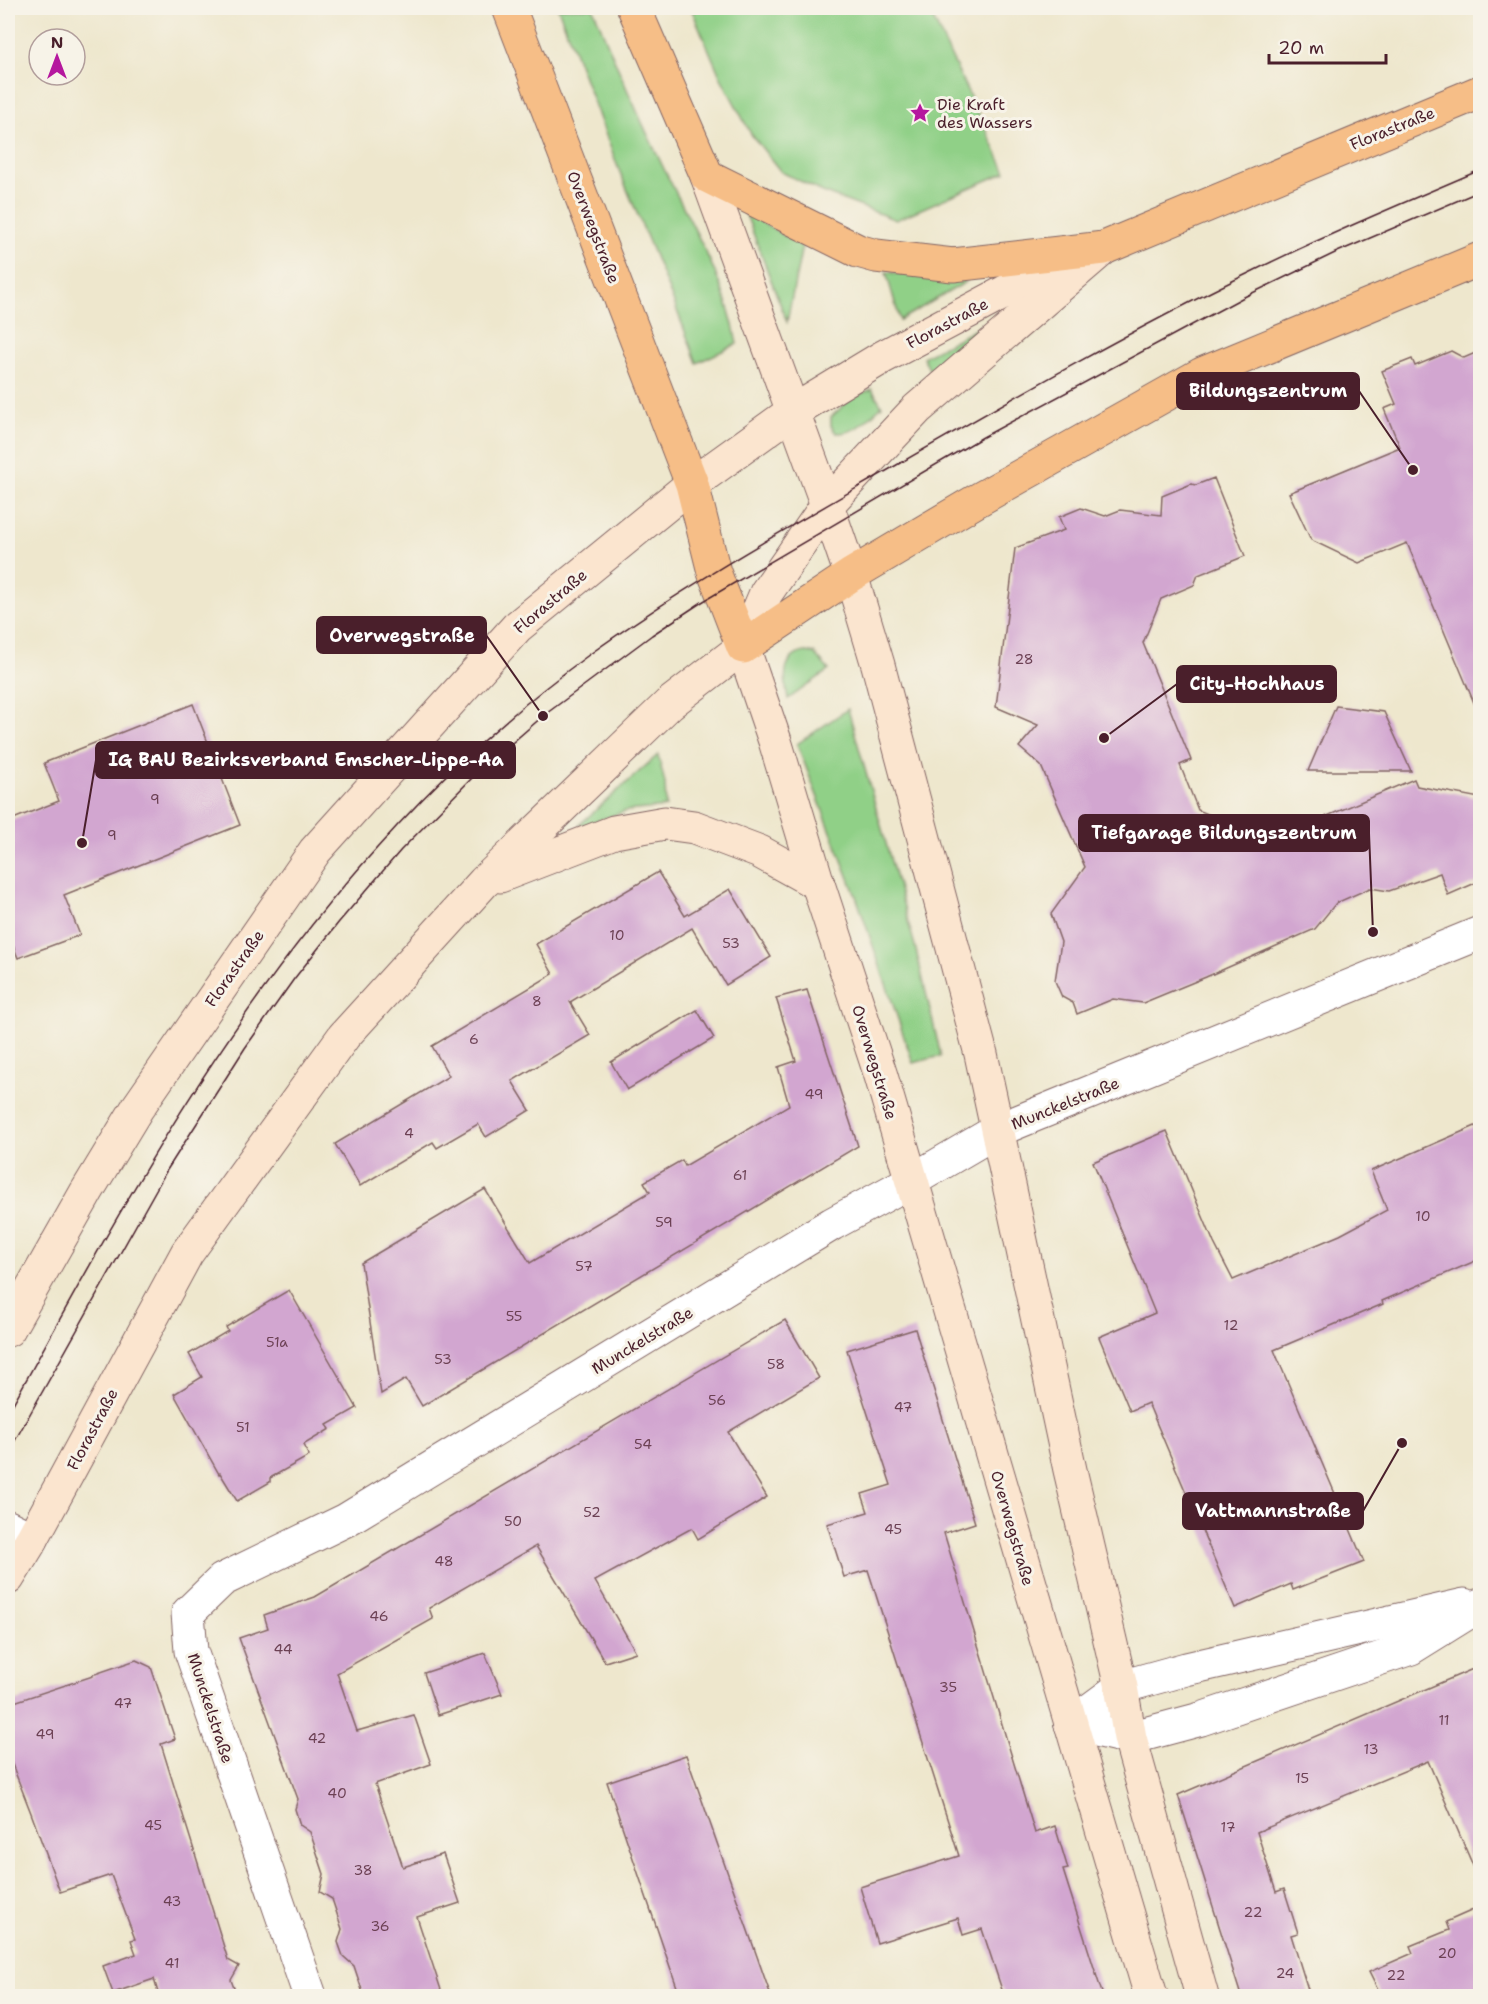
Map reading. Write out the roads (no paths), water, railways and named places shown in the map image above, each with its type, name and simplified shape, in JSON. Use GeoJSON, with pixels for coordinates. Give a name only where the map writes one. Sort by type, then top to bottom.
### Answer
{"type":"FeatureCollection","features":[{"type":"Feature","properties":{"kind":"main road","name":"Overwegstraße"},"geometry":{"type":"LineString","coordinates":[[509,8],[692,484],[714,572],[776,741],[818,884],[881,1076],[1151,1996]]}},
{"type":"Feature","properties":{"kind":"main road"},"geometry":{"type":"LineString","coordinates":[[634,8],[706,176],[827,505],[878,665],[981,1054],[1070,1470],[1121,1687],[1130,1738],[1202,1996]]}},
{"type":"Feature","properties":{"kind":"main road","name":"Florastraße"},"geometry":{"type":"LineString","coordinates":[[8,1330],[138,1107],[315,851],[517,627],[692,484],[792,412],[883,357],[997,296],[1104,248],[1480,92]]}},
{"type":"Feature","properties":{"kind":"main road","name":"Florastraße"},"geometry":{"type":"LineString","coordinates":[[706,176],[858,251],[876,256],[952,265],[1104,248]]}},
{"type":"Feature","properties":{"kind":"main road"},"geometry":{"type":"LineString","coordinates":[[743,647],[766,593],[827,505],[917,409],[1104,248]]}},
{"type":"Feature","properties":{"kind":"main road","name":"Florastraße"},"geometry":{"type":"LineString","coordinates":[[8,1578],[20,1533],[187,1253],[344,1036],[484,882],[669,705],[743,647],[851,575],[976,501],[1202,374],[1480,259]]}},
{"type":"Feature","properties":{"kind":"main road","name":"Florastraße"},"geometry":{"type":"LineString","coordinates":[[484,882],[614,832],[665,824],[694,827],[760,852],[818,884]]}},
{"type":"Feature","properties":{"kind":"street","name":"Munckelstraße"},"geometry":{"type":"LineString","coordinates":[[310,1996],[191,1651],[188,1612],[222,1580],[346,1520],[832,1224],[998,1130],[1480,933]]}},
{"type":"Feature","properties":{"kind":"street"},"geometry":{"type":"LineString","coordinates":[[1071,1724],[1121,1687],[1186,1669],[1480,1603]]}},
{"type":"Feature","properties":{"kind":"street"},"geometry":{"type":"LineString","coordinates":[[1071,1724],[1130,1738],[1201,1719],[1411,1648],[1480,1603]]}},
{"type":"Feature","properties":{"kind":"tram line"},"geometry":{"type":"LineString","coordinates":[[8,1413],[132,1192],[222,1049],[270,980],[377,848],[452,770],[505,721],[590,654],[664,604],[740,556],[1028,390],[1162,317],[1281,257],[1480,170]]}},
{"type":"Feature","properties":{"kind":"tram line"},"geometry":{"type":"LineString","coordinates":[[8,1453],[167,1170],[245,1048],[294,979],[401,850],[473,777],[543,716],[652,635],[702,602],[983,437],[1242,298],[1335,253],[1480,191]]}},
{"type":"Feature","properties":{"kind":"place","name":"Die Kraft des Wassers"},"geometry":{"type":"Point","coordinates":[920,113]}},
{"type":"Feature","properties":{"kind":"place","name":"Bildungszentrum"},"geometry":{"type":"Point","coordinates":[1413,470]}},
{"type":"Feature","properties":{"kind":"place","name":"Overwegstraße"},"geometry":{"type":"Point","coordinates":[543,716]}},
{"type":"Feature","properties":{"kind":"place","name":"City-Hochhaus"},"geometry":{"type":"Point","coordinates":[1104,738]}},
{"type":"Feature","properties":{"kind":"place","name":"IG BAU Bezirksverband Emscher-Lippe-Aa"},"geometry":{"type":"Point","coordinates":[82,843]}},
{"type":"Feature","properties":{"kind":"place","name":"Tiefgarage Bildungszentrum"},"geometry":{"type":"Point","coordinates":[1373,932]}},
{"type":"Feature","properties":{"kind":"place","name":"Vattmannstraße"},"geometry":{"type":"Point","coordinates":[1402,1443]}}]}
